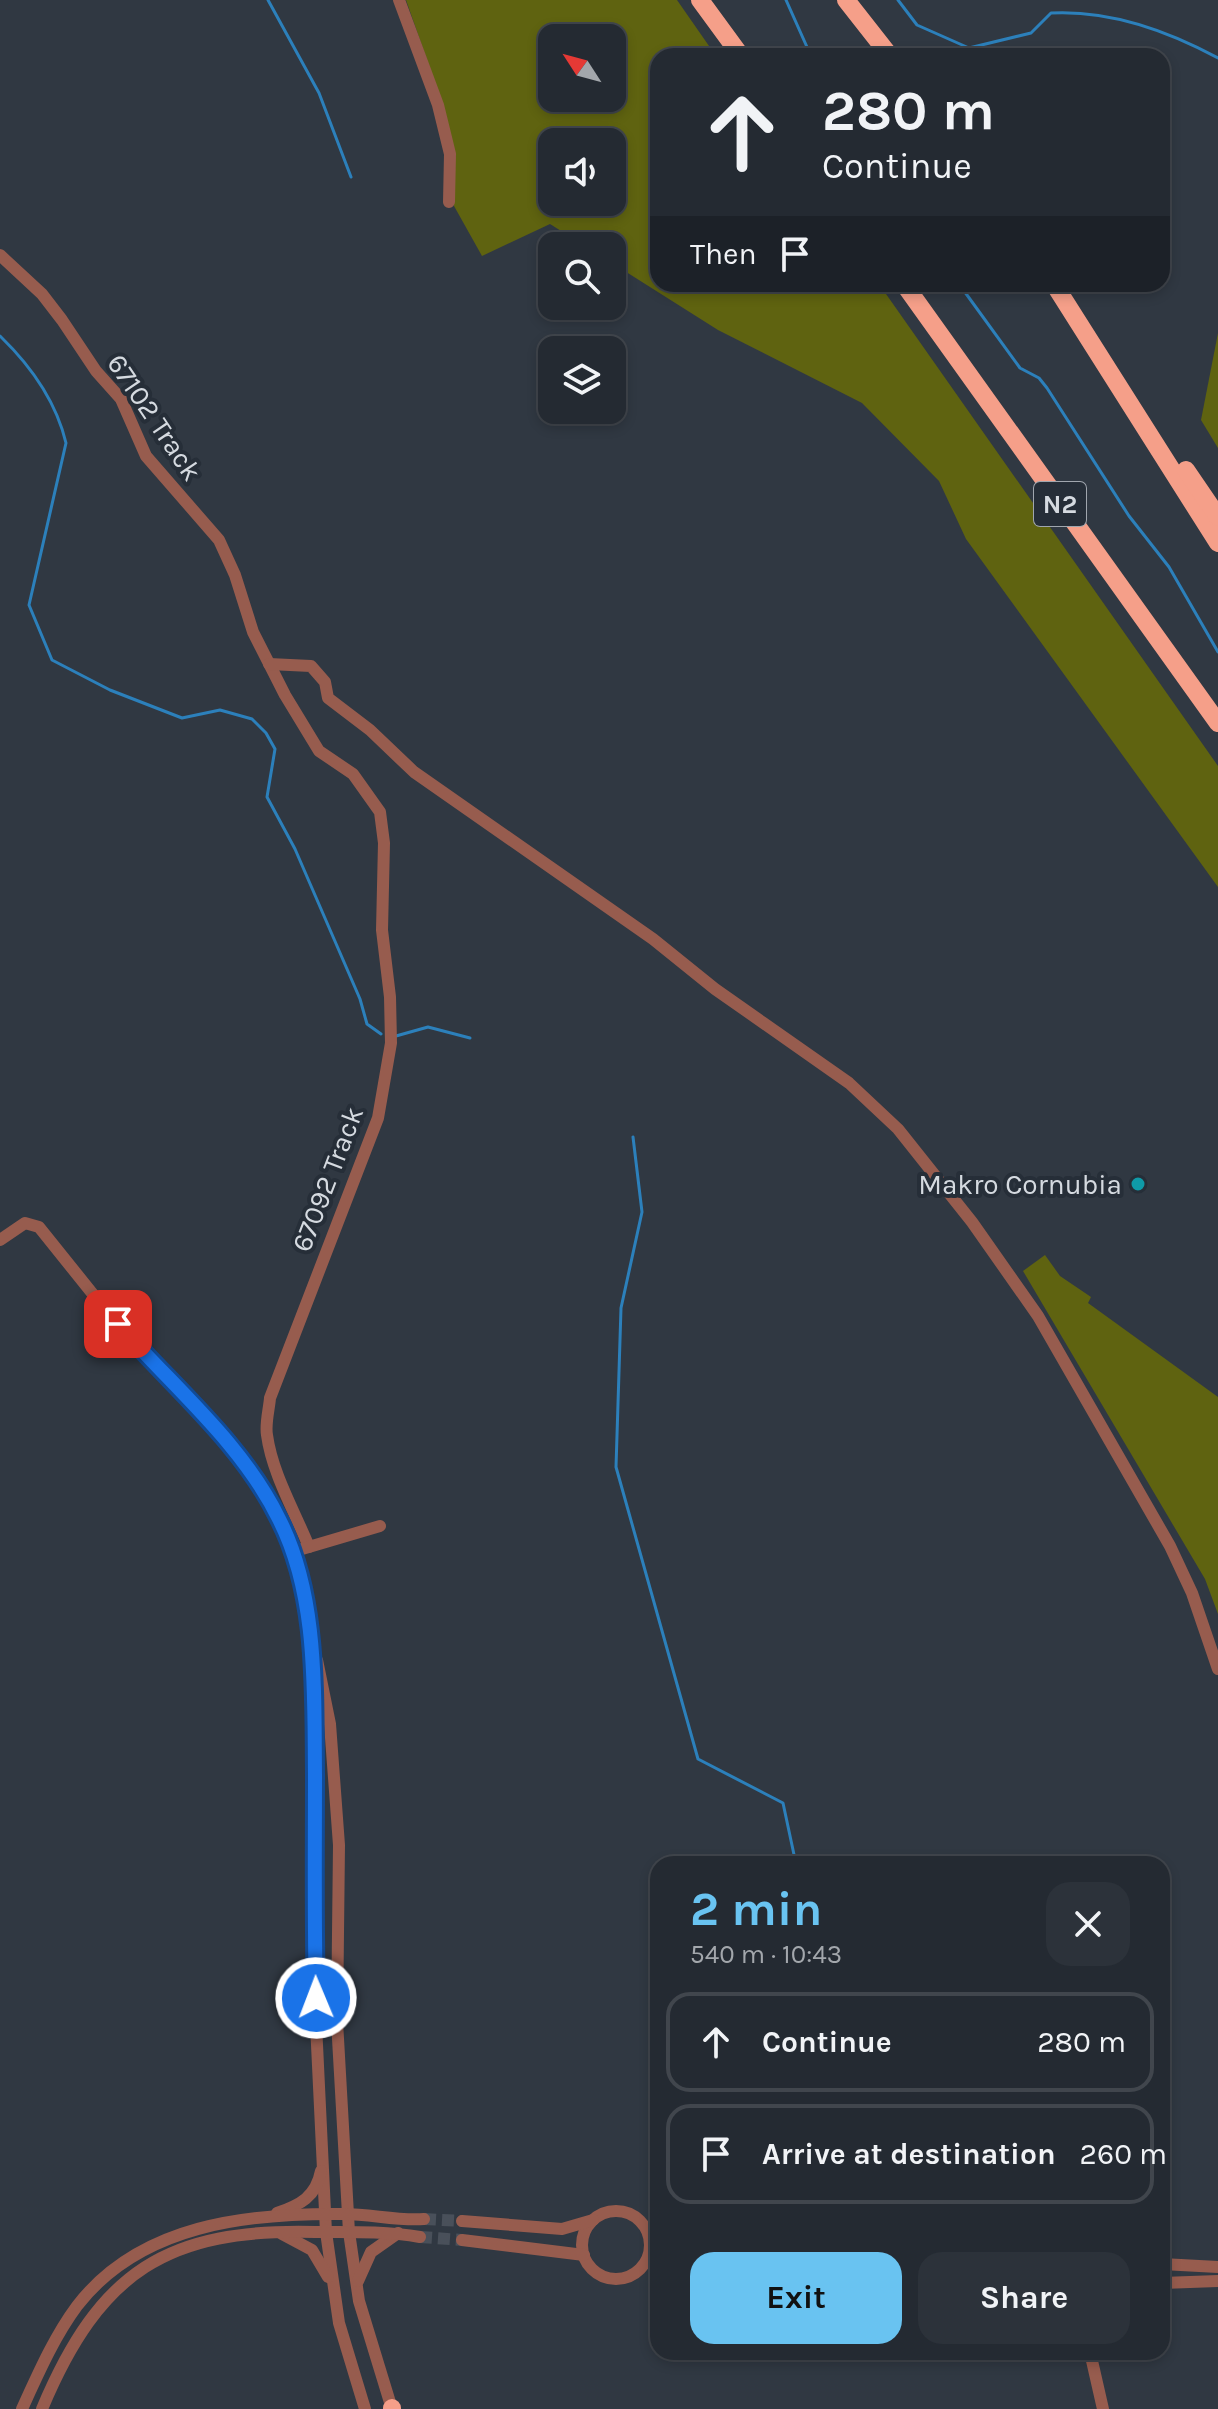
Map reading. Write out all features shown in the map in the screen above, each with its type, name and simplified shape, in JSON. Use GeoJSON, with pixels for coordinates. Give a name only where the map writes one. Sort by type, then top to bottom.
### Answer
{"type":"FeatureCollection","features":[{"type":"Feature","properties":{"kind":"highway"},"geometry":{"type":"LineString","coordinates":[[700,0],[735,48]]}},
{"type":"Feature","properties":{"kind":"highway"},"geometry":{"type":"LineString","coordinates":[[846,0],[884,48]]}},
{"type":"Feature","properties":{"kind":"highway","name":"N2"},"geometry":{"type":"LineString","coordinates":[[910,292],[1218,723]]}},
{"type":"Feature","properties":{"kind":"highway"},"geometry":{"type":"LineString","coordinates":[[1059,292],[1218,543]]}},
{"type":"Feature","properties":{"kind":"highway"},"geometry":{"type":"LineString","coordinates":[[1129,405],[1155,429],[1218,517]]}},
{"type":"Feature","properties":{"kind":"street"},"geometry":{"type":"LineString","coordinates":[[399,0],[438,105],[450,154],[449,202]]}},
{"type":"Feature","properties":{"kind":"street","name":"67102 Track"},"geometry":{"type":"LineString","coordinates":[[0,255],[42,294],[62,320],[96,371],[121,399],[146,456],[219,540],[235,575],[253,632],[269,664],[319,751],[353,774]]}},
{"type":"Feature","properties":{"kind":"street"},"geometry":{"type":"LineString","coordinates":[[269,664],[311,666],[325,682],[328,698],[370,730],[414,772],[653,939],[715,989],[849,1083],[898,1129],[972,1222],[1038,1316],[1170,1546],[1192,1593],[1218,1669]]}},
{"type":"Feature","properties":{"kind":"street","name":"67092 Track"},"geometry":{"type":"LineString","coordinates":[[309,1547],[267,1435],[270,1398],[322,1259],[367,1154],[378,1118],[391,1043],[390,997],[381,919],[383,829],[374,799],[353,774]]}},
{"type":"Feature","properties":{"kind":"street"},"geometry":{"type":"LineString","coordinates":[[0,1240],[25,1223],[39,1227],[100,1303],[241,1460],[279,1518],[294,1551],[328,1713],[335,1772],[339,1845],[337,2021],[349,2232],[357,2287],[392,2409]]}},
{"type":"Feature","properties":{"kind":"street"},"geometry":{"type":"LineString","coordinates":[[294,1551],[380,1526]]}},
{"type":"Feature","properties":{"kind":"street"},"geometry":{"type":"LineString","coordinates":[[306,1618],[314,1716],[316,2024],[325,2154],[326,2232],[339,2323],[365,2409]]}},
{"type":"Feature","properties":{"kind":"street"},"geometry":{"type":"LineString","coordinates":[[263,2218],[299,2205],[312,2195],[325,2154]]}},
{"type":"Feature","properties":{"kind":"street"},"geometry":{"type":"LineString","coordinates":[[462,2221],[562,2229],[608,2212],[628,2212],[650,2234]]}},
{"type":"Feature","properties":{"kind":"street"},"geometry":{"type":"LineString","coordinates":[[22,2409],[62,2330],[78,2306],[107,2275],[164,2238],[219,2223],[263,2218],[348,2214],[424,2219]]}},
{"type":"Feature","properties":{"kind":"street"},"geometry":{"type":"LineString","coordinates":[[594,2219],[583,2237],[584,2255],[593,2270],[609,2278],[627,2277],[650,2263]]}},
{"type":"Feature","properties":{"kind":"street"},"geometry":{"type":"LineString","coordinates":[[272,2230],[312,2250],[332,2287]]}},
{"type":"Feature","properties":{"kind":"street"},"geometry":{"type":"LineString","coordinates":[[42,2409],[70,2347],[102,2303],[124,2281],[169,2252],[194,2242],[272,2230],[398,2233],[420,2237]]}},
{"type":"Feature","properties":{"kind":"street"},"geometry":{"type":"LineString","coordinates":[[357,2287],[371,2252],[398,2233]]}},
{"type":"Feature","properties":{"kind":"street"},"geometry":{"type":"LineString","coordinates":[[462,2240],[584,2255]]}},
{"type":"Feature","properties":{"kind":"street"},"geometry":{"type":"LineString","coordinates":[[643,2265],[650,2249]]}},
{"type":"Feature","properties":{"kind":"street"},"geometry":{"type":"LineString","coordinates":[[1170,2264],[1218,2267]]}},
{"type":"Feature","properties":{"kind":"street"},"geometry":{"type":"LineString","coordinates":[[1170,2283],[1218,2281]]}},
{"type":"Feature","properties":{"kind":"street"},"geometry":{"type":"LineString","coordinates":[[1092,2360],[1103,2409]]}},
{"type":"Feature","properties":{"kind":"shaded area"},"geometry":{"type":"Polygon","coordinates":[[[406,0],[677,0],[710,48],[650,48],[650,287],[626,272],[626,232],[563,232],[550,224],[482,256],[454,206],[445,111],[406,0]]]}},
{"type":"Feature","properties":{"kind":"shaded area"},"geometry":{"type":"Polygon","coordinates":[[[658,292],[885,292],[1218,766],[1218,887],[966,539],[939,481],[862,403],[718,330],[658,292]]]}},
{"type":"Feature","properties":{"kind":"shaded area"},"geometry":{"type":"Polygon","coordinates":[[[1218,333],[1218,448],[1201,420],[1218,333]]]}},
{"type":"Feature","properties":{"kind":"shaded area"},"geometry":{"type":"Polygon","coordinates":[[[1045,1255],[1060,1276],[1091,1297],[1088,1303],[1218,1397],[1218,1614],[1205,1579],[1023,1271],[1045,1255]]]}},
{"type":"Feature","properties":{"kind":"waterway"},"geometry":{"type":"LineString","coordinates":[[268,0],[319,93],[351,177]]}},
{"type":"Feature","properties":{"kind":"waterway"},"geometry":{"type":"LineString","coordinates":[[786,0],[807,48]]}},
{"type":"Feature","properties":{"kind":"waterway"},"geometry":{"type":"LineString","coordinates":[[898,0],[917,25],[969,48],[1031,33],[1051,13],[1073,13],[1138,24],[1218,58]]}},
{"type":"Feature","properties":{"kind":"waterway"},"geometry":{"type":"LineString","coordinates":[[965,292],[1020,368],[1039,378],[1047,388],[1129,516],[1169,567],[1218,652]]}},
{"type":"Feature","properties":{"kind":"waterway"},"geometry":{"type":"LineString","coordinates":[[0,336],[41,385],[56,413],[66,443],[29,605],[52,660],[110,690],[182,718],[220,710],[252,719],[266,733],[275,749],[267,797],[295,849],[360,999],[367,1024],[381,1034]]}},
{"type":"Feature","properties":{"kind":"waterway"},"geometry":{"type":"LineString","coordinates":[[396,1036],[428,1027],[470,1038]]}},
{"type":"Feature","properties":{"kind":"waterway"},"geometry":{"type":"LineString","coordinates":[[633,1137],[642,1212],[621,1308],[616,1467],[698,1759],[783,1803],[794,1856]]}},
{"type":"Feature","properties":{"kind":"tunnel"},"geometry":{"type":"LineString","coordinates":[[424,2219],[462,2221]]}},
{"type":"Feature","properties":{"kind":"tunnel"},"geometry":{"type":"LineString","coordinates":[[420,2237],[462,2240]]}},
{"type":"Feature","properties":{"kind":"place","name":"Makro Cornubia"},"geometry":{"type":"Point","coordinates":[1138,1184]}},
{"type":"Feature","properties":{"kind":"route"},"geometry":{"type":"LineString","coordinates":[[118,1324],[241,1460],[279,1518],[294,1551],[301,1578],[313,1679],[316,1998]]}}]}
